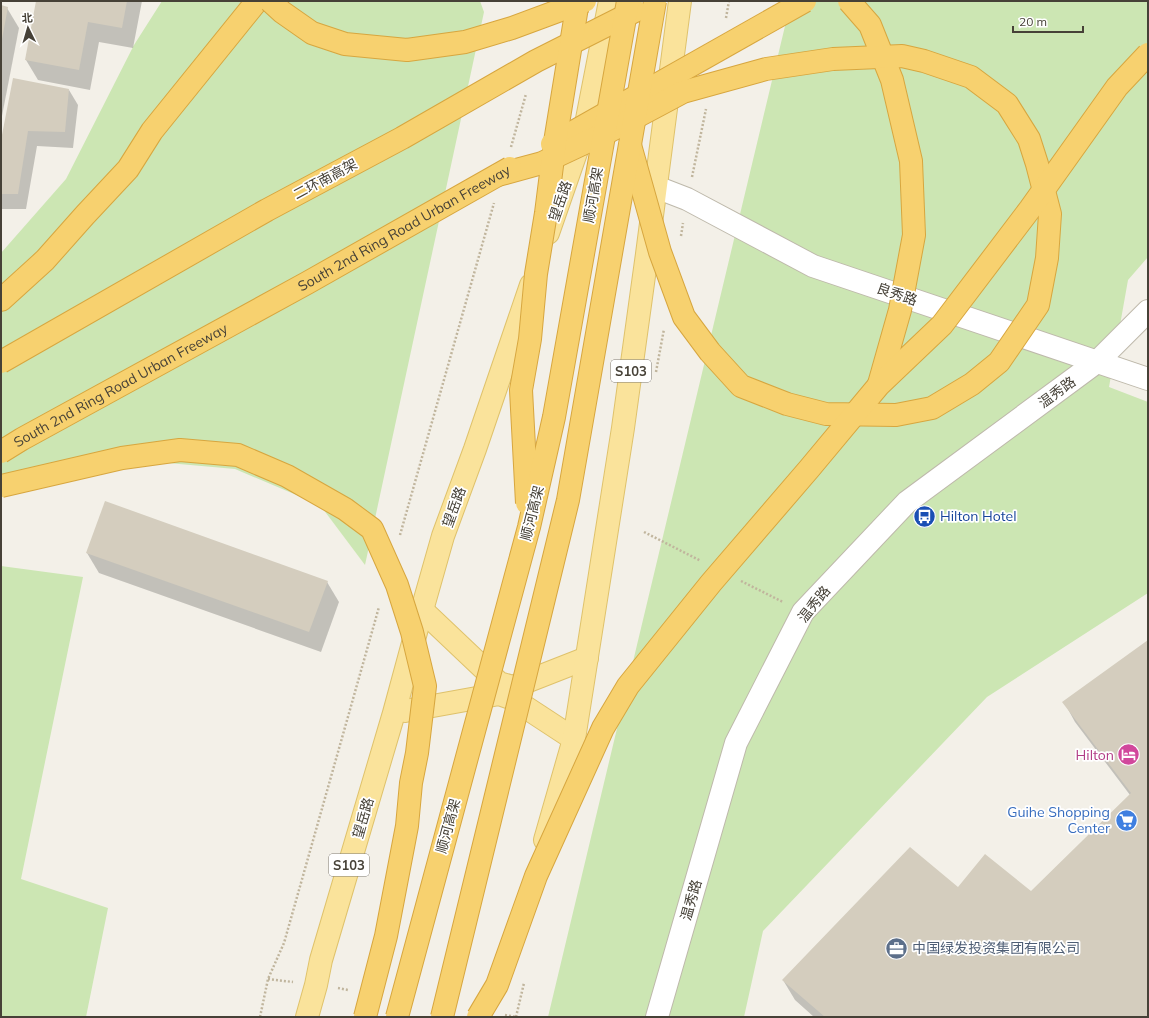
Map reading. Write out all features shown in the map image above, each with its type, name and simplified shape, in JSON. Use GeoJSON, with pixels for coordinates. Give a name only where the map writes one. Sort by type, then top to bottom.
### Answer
{"type":"FeatureCollection","features":[{"type":"Feature","properties":{"kind":"highway"},"geometry":{"type":"LineString","coordinates":[[224,42],[249,1]]}},
{"type":"Feature","properties":{"kind":"highway"},"geometry":{"type":"LineString","coordinates":[[1,300],[45,260],[128,169],[152,132],[257,1]]}},
{"type":"Feature","properties":{"kind":"highway"},"geometry":{"type":"LineString","coordinates":[[270,1],[282,12],[312,33],[345,44],[406,50],[465,42],[512,28],[585,1]]}},
{"type":"Feature","properties":{"kind":"highway"},"geometry":{"type":"LineString","coordinates":[[528,527],[521,390],[530,339],[536,274],[546,213],[554,142],[578,1]]}},
{"type":"Feature","properties":{"kind":"highway","name":"顺河高架"},"geometry":{"type":"LineString","coordinates":[[397,1017],[528,527],[554,417],[628,1]]}},
{"type":"Feature","properties":{"kind":"highway","name":"二环南高架"},"geometry":{"type":"LineString","coordinates":[[1,362],[267,210],[402,138],[536,61],[652,1]]}},
{"type":"Feature","properties":{"kind":"highway","name":"顺河高架"},"geometry":{"type":"LineString","coordinates":[[442,1017],[568,500],[655,1]]}},
{"type":"Feature","properties":{"kind":"highway","name":"South 2nd Ring Road Urban Freeway"},"geometry":{"type":"LineString","coordinates":[[1,452],[36,431],[307,283],[805,1]]}},
{"type":"Feature","properties":{"kind":"highway"},"geometry":{"type":"LineString","coordinates":[[850,1],[870,25],[892,80],[911,161],[914,235],[900,310],[879,385]]}},
{"type":"Feature","properties":{"kind":"highway"},"geometry":{"type":"LineString","coordinates":[[478,1017],[497,985],[536,876],[603,728],[628,686],[712,583],[879,385],[942,325],[1030,209],[1117,87],[1148,54]]}},
{"type":"Feature","properties":{"kind":"highway"},"geometry":{"type":"LineString","coordinates":[[498,175],[542,163],[608,132],[683,92],[766,69],[833,59],[902,56],[924,61],[971,77],[1007,104],[1028,139],[1037,164],[1050,214],[1048,258],[1038,305],[999,362],[972,384],[932,408],[896,415],[826,414],[780,402],[741,386],[710,352],[684,317],[660,252],[630,146]]}},
{"type":"Feature","properties":{"kind":"highway"},"geometry":{"type":"LineString","coordinates":[[1,486],[122,458],[180,450],[238,455],[287,476],[345,510],[372,529],[397,584],[412,632],[425,686],[417,753],[411,783],[407,826],[386,936],[365,1017]]}},
{"type":"Feature","properties":{"kind":"main road","name":"望岳路"},"geometry":{"type":"LineString","coordinates":[[307,1017],[321,960],[394,713],[443,536],[475,449],[586,124],[610,1]]}},
{"type":"Feature","properties":{"kind":"main road","name":"S103"},"geometry":{"type":"LineString","coordinates":[[490,1017],[495,985],[510,957],[574,739],[624,420],[648,254],[680,1]]}},
{"type":"Feature","properties":{"kind":"main road"},"geometry":{"type":"LineString","coordinates":[[422,610],[499,683],[513,687],[587,658]]}},
{"type":"Feature","properties":{"kind":"main road"},"geometry":{"type":"LineString","coordinates":[[394,713],[499,694],[513,698],[574,739]]}},
{"type":"Feature","properties":{"kind":"street","name":"良秀路"},"geometry":{"type":"LineString","coordinates":[[656,186],[687,199],[813,266],[1148,379]]}},
{"type":"Feature","properties":{"kind":"street","name":"温秀路"},"geometry":{"type":"LineString","coordinates":[[657,1017],[736,743],[803,612],[907,502],[1098,361],[1148,311]]}},
{"type":"Feature","properties":{"kind":"path"},"geometry":{"type":"LineString","coordinates":[[508,154],[526,93]]}},
{"type":"Feature","properties":{"kind":"path"},"geometry":{"type":"LineString","coordinates":[[399,537],[495,200]]}},
{"type":"Feature","properties":{"kind":"path"},"geometry":{"type":"LineString","coordinates":[[260,1017],[268,980],[284,943],[380,606]]}},
{"type":"Feature","properties":{"kind":"green space"},"geometry":{"type":"Polygon","coordinates":[[[162,1],[480,1],[484,12],[365,565],[320,505],[235,469],[101,457],[1,478],[1,253],[66,179],[134,45],[162,1]]]}},
{"type":"Feature","properties":{"kind":"green space"},"geometry":{"type":"Polygon","coordinates":[[[791,1],[1148,1],[1148,257],[1128,280],[1109,387],[1148,402],[1148,593],[987,697],[763,931],[744,1017],[548,1017],[791,1]]]}},
{"type":"Feature","properties":{"kind":"green space"},"geometry":{"type":"Polygon","coordinates":[[[1,566],[83,577],[21,879],[108,908],[86,1017],[1,1017],[1,566]]]}},
{"type":"Feature","properties":{"kind":"building"},"geometry":{"type":"Polygon","coordinates":[[[36,1],[127,1],[122,28],[88,22],[79,70],[25,60],[36,1]]]}},
{"type":"Feature","properties":{"kind":"building"},"geometry":{"type":"Polygon","coordinates":[[[1,5],[8,7],[2,39],[1,39],[1,5]]]}},
{"type":"Feature","properties":{"kind":"building"},"geometry":{"type":"Polygon","coordinates":[[[13,78],[69,89],[65,132],[28,131],[18,194],[1,194],[1,140],[13,78]]]}},
{"type":"Feature","properties":{"kind":"building"},"geometry":{"type":"Polygon","coordinates":[[[105,501],[328,581],[309,632],[86,553],[105,501]]]}},
{"type":"Feature","properties":{"kind":"building","name":"Guihe Shopping Center"},"geometry":{"type":"Polygon","coordinates":[[[1148,640],[1148,1017],[825,1017],[782,980],[910,847],[958,887],[985,854],[1031,891],[1131,793],[1062,702],[1148,640]]]}},
{"type":"Feature","properties":{"kind":"place","name":"Hilton Hotel"},"geometry":{"type":"Point","coordinates":[924,516]}},
{"type":"Feature","properties":{"kind":"place","name":"Hilton"},"geometry":{"type":"Point","coordinates":[1129,755]}},
{"type":"Feature","properties":{"kind":"place","name":"Guihe Shopping Center"},"geometry":{"type":"Point","coordinates":[1126,820]}},
{"type":"Feature","properties":{"kind":"place","name":"中国绿发投资集团有限公司"},"geometry":{"type":"Point","coordinates":[897,948]}}]}
